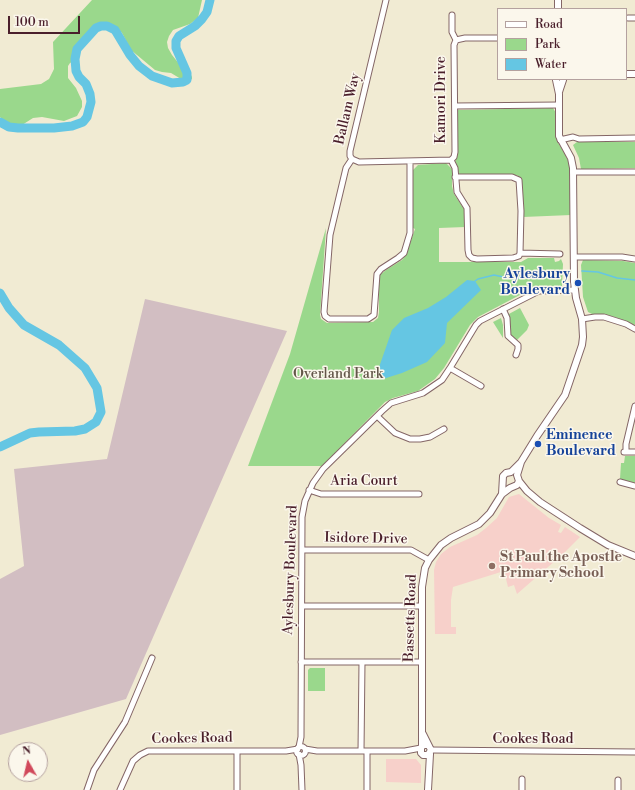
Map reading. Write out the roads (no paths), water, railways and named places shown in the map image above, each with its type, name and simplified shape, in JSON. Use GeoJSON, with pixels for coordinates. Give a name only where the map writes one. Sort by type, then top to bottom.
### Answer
{"type":"FeatureCollection","features":[{"type":"Feature","properties":{"kind":"street","name":"Ballam Way"},"geometry":{"type":"LineString","coordinates":[[386,0],[350,151],[350,156],[352,159],[346,168],[330,235],[324,310],[325,316],[332,319],[368,319],[374,315],[377,274],[381,269],[404,253],[410,233],[410,161]]}},
{"type":"Feature","properties":{"kind":"street","name":"Kamori Drive"},"geometry":{"type":"LineString","coordinates":[[452,15],[452,32],[456,40],[454,45],[455,152],[454,157],[450,160],[455,168],[457,192],[467,208],[468,250],[471,257],[477,259],[513,258],[519,256],[520,253],[527,255],[560,254]]}},
{"type":"Feature","properties":{"kind":"street"},"geometry":{"type":"LineString","coordinates":[[628,18],[635,18]]}},
{"type":"Feature","properties":{"kind":"street"},"geometry":{"type":"LineString","coordinates":[[456,40],[465,38],[497,38]]}},
{"type":"Feature","properties":{"kind":"street"},"geometry":{"type":"LineString","coordinates":[[555,80],[559,94]]}},
{"type":"Feature","properties":{"kind":"street"},"geometry":{"type":"LineString","coordinates":[[564,80],[559,94],[558,105],[560,140],[573,137],[579,139]]}},
{"type":"Feature","properties":{"kind":"street"},"geometry":{"type":"LineString","coordinates":[[455,106],[558,105]]}},
{"type":"Feature","properties":{"kind":"street"},"geometry":{"type":"LineString","coordinates":[[564,146],[570,141],[579,139],[635,138]]}},
{"type":"Feature","properties":{"kind":"street","name":"Bassetts Road"},"geometry":{"type":"LineString","coordinates":[[425,750],[422,730],[422,581],[425,569],[436,550],[446,541],[473,528],[485,519],[495,507],[502,494],[503,476],[506,473],[511,472],[521,462],[560,403],[568,388],[582,345],[582,319],[574,290],[573,172],[571,158],[560,140]]}},
{"type":"Feature","properties":{"kind":"street"},"geometry":{"type":"LineString","coordinates":[[352,159],[359,162],[450,160]]}},
{"type":"Feature","properties":{"kind":"street"},"geometry":{"type":"LineString","coordinates":[[573,172],[635,172]]}},
{"type":"Feature","properties":{"kind":"street"},"geometry":{"type":"LineString","coordinates":[[455,177],[512,177],[519,180],[521,204],[520,253]]}},
{"type":"Feature","properties":{"kind":"street"},"geometry":{"type":"LineString","coordinates":[[574,257],[635,258]]}},
{"type":"Feature","properties":{"kind":"street","name":"Aylesbury Boulevard"},"geometry":{"type":"LineString","coordinates":[[302,790],[302,512],[309,490],[323,469],[391,403],[429,390],[442,380],[476,325],[502,309],[539,291],[574,290]]}},
{"type":"Feature","properties":{"kind":"street"},"geometry":{"type":"LineString","coordinates":[[502,309],[507,318],[508,336],[518,345],[516,355]]}},
{"type":"Feature","properties":{"kind":"street"},"geometry":{"type":"LineString","coordinates":[[582,319],[604,317],[626,324],[635,329]]}},
{"type":"Feature","properties":{"kind":"street"},"geometry":{"type":"LineString","coordinates":[[450,368],[480,386]]}},
{"type":"Feature","properties":{"kind":"street"},"geometry":{"type":"LineString","coordinates":[[635,406],[624,452],[635,452]]}},
{"type":"Feature","properties":{"kind":"street"},"geometry":{"type":"LineString","coordinates":[[377,416],[395,432],[410,439],[430,437],[444,429]]}},
{"type":"Feature","properties":{"kind":"street","name":"Bassetts Road"},"geometry":{"type":"LineString","coordinates":[[502,494],[512,488],[518,478],[521,462]]}},
{"type":"Feature","properties":{"kind":"street"},"geometry":{"type":"LineString","coordinates":[[511,472],[518,478],[527,491],[540,502],[598,539],[635,556]]}},
{"type":"Feature","properties":{"kind":"street"},"geometry":{"type":"LineString","coordinates":[[620,482],[635,486]]}},
{"type":"Feature","properties":{"kind":"street"},"geometry":{"type":"LineString","coordinates":[[503,483],[506,487],[527,491]]}},
{"type":"Feature","properties":{"kind":"street","name":"Aria Court"},"geometry":{"type":"LineString","coordinates":[[309,490],[321,494],[419,494]]}},
{"type":"Feature","properties":{"kind":"street","name":"Isidore Drive"},"geometry":{"type":"LineString","coordinates":[[302,550],[411,550],[429,560]]}},
{"type":"Feature","properties":{"kind":"street"},"geometry":{"type":"LineString","coordinates":[[302,606],[422,606]]}},
{"type":"Feature","properties":{"kind":"street"},"geometry":{"type":"LineString","coordinates":[[87,790],[94,770],[125,722],[152,658]]}},
{"type":"Feature","properties":{"kind":"street"},"geometry":{"type":"LineString","coordinates":[[301,662],[422,662]]}},
{"type":"Feature","properties":{"kind":"street"},"geometry":{"type":"LineString","coordinates":[[361,751],[362,662]]}},
{"type":"Feature","properties":{"kind":"street","name":"Cookes Road"},"geometry":{"type":"LineString","coordinates":[[120,790],[133,761],[144,752],[153,750],[635,752]]}},
{"type":"Feature","properties":{"kind":"street"},"geometry":{"type":"LineString","coordinates":[[425,750],[428,767],[428,790]]}},
{"type":"Feature","properties":{"kind":"street"},"geometry":{"type":"LineString","coordinates":[[237,751],[237,790]]}},
{"type":"Feature","properties":{"kind":"street"},"geometry":{"type":"LineString","coordinates":[[367,751],[367,790]]}},
{"type":"Feature","properties":{"kind":"street"},"geometry":{"type":"LineString","coordinates":[[522,779],[522,790]]}},
{"type":"Feature","properties":{"kind":"street"},"geometry":{"type":"LineString","coordinates":[[618,780],[618,790]]}},
{"type":"Feature","properties":{"kind":"water"},"geometry":{"type":"Polygon","coordinates":[[[467,280],[475,281],[481,290],[447,323],[445,343],[427,362],[402,373],[383,379],[377,373],[392,330],[404,318],[428,308],[446,297],[467,280]]]}},
{"type":"Feature","properties":{"kind":"waterway"},"geometry":{"type":"LineString","coordinates":[[0,122],[9,127],[18,128],[54,128],[72,126],[83,122],[87,117],[91,102],[90,94],[86,84],[79,77],[76,71],[75,59],[77,49],[96,28],[101,26],[107,26],[115,30],[130,55],[139,66],[152,76],[172,83],[187,80],[187,73],[176,48],[176,41],[179,36],[195,26],[202,19],[207,12],[210,0]]}},
{"type":"Feature","properties":{"kind":"waterway"},"geometry":{"type":"LineString","coordinates":[[475,281],[494,275],[513,279],[558,271]]}},
{"type":"Feature","properties":{"kind":"waterway"},"geometry":{"type":"LineString","coordinates":[[582,271],[598,272],[617,278],[635,280]]}},
{"type":"Feature","properties":{"kind":"waterway"},"geometry":{"type":"LineString","coordinates":[[0,293],[9,308],[24,325],[59,345],[85,368],[97,388],[101,412],[96,422],[85,429],[75,431],[30,433],[0,447]]}},
{"type":"Feature","properties":{"kind":"place","name":"Aylesbury Boulevard"},"geometry":{"type":"Point","coordinates":[578,283]}},
{"type":"Feature","properties":{"kind":"place","name":"Eminence Boulevard"},"geometry":{"type":"Point","coordinates":[538,444]}},
{"type":"Feature","properties":{"kind":"place","name":"St Paul the Apostle Primary School"},"geometry":{"type":"Point","coordinates":[492,566]}},
{"type":"Feature","properties":{"kind":"park label","name":"Overland Park"},"geometry":{"type":"Point","coordinates":[338,375]}}]}
